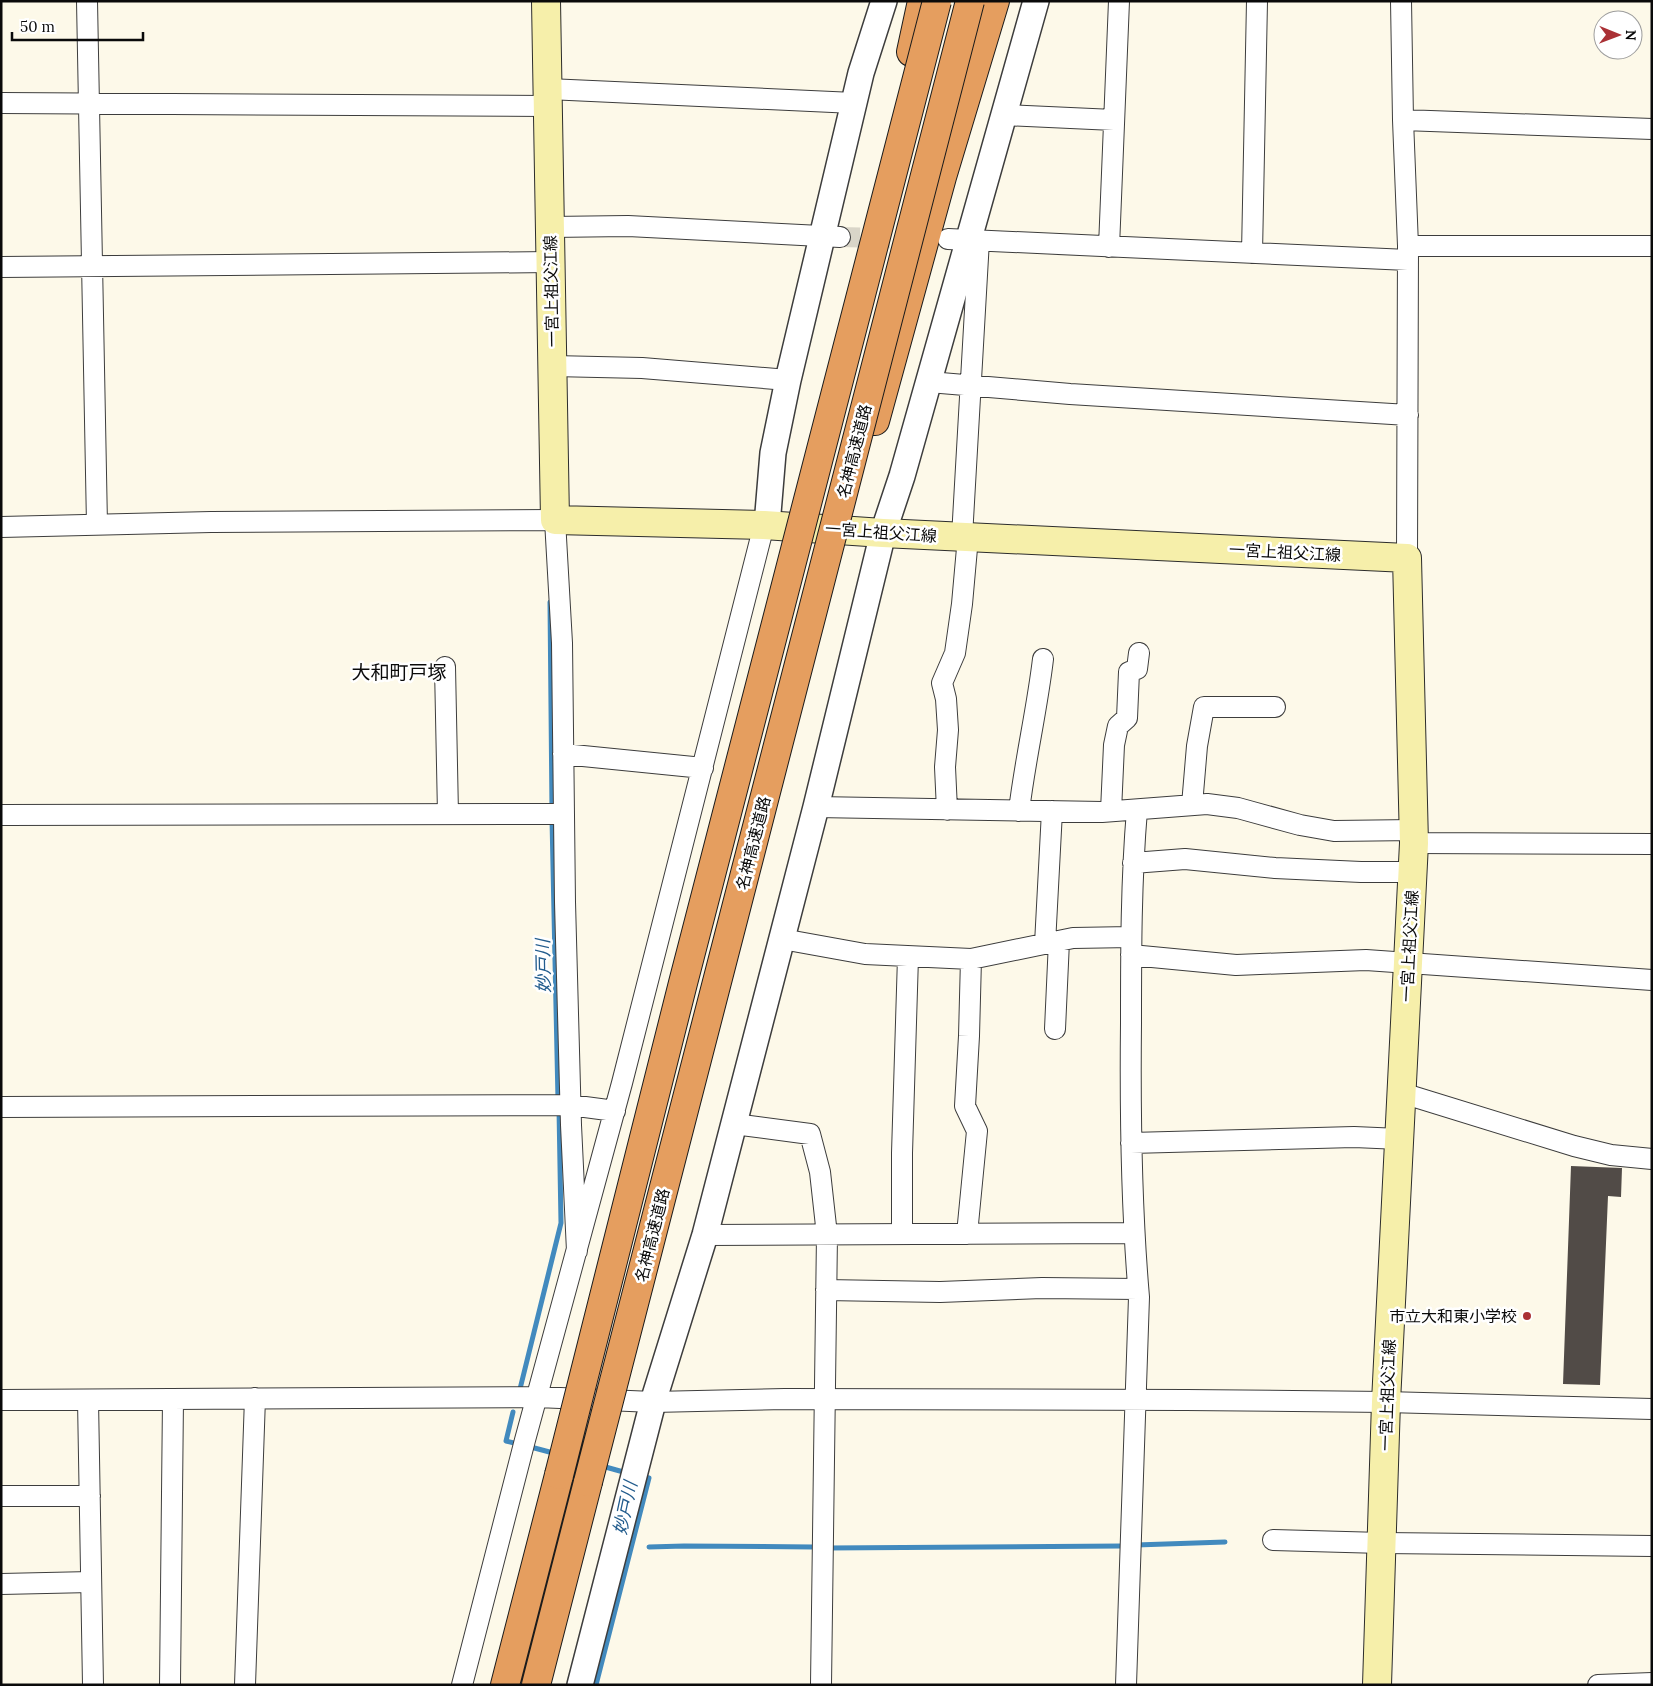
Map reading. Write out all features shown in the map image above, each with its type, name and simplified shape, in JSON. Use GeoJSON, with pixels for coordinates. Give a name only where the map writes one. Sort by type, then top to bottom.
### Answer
{"type":"FeatureCollection","features":[{"type":"Feature","properties":{"kind":"highway"},"geometry":{"type":"LineString","coordinates":[[628,1199],[673,981],[884,168],[922,1]]}},
{"type":"Feature","properties":{"kind":"highway","name":"名神高速道路"},"geometry":{"type":"LineString","coordinates":[[505,1685],[628,1199],[937,1]]}},
{"type":"Feature","properties":{"kind":"highway","name":"名神高速道路"},"geometry":{"type":"LineString","coordinates":[[536,1685],[970,1]]}},
{"type":"Feature","properties":{"kind":"highway"},"geometry":{"type":"LineString","coordinates":[[659,1205],[762,842],[940,187],[995,1]]}},
{"type":"Feature","properties":{"kind":"main road","name":"一宮上祖父江線"},"geometry":{"type":"LineString","coordinates":[[546,1],[555,520],[764,525],[884,533],[1407,558],[1414,837],[1386,1402],[1377,1685]]}},
{"type":"Feature","properties":{"kind":"street"},"geometry":{"type":"LineString","coordinates":[[87,1],[97,525]]}},
{"type":"Feature","properties":{"kind":"street"},"geometry":{"type":"LineString","coordinates":[[462,1685],[615,1111],[768,513],[772,453],[788,380],[831,236],[854,103],[861,73],[884,1]]}},
{"type":"Feature","properties":{"kind":"street"},"geometry":{"type":"LineString","coordinates":[[580,1685],[653,1402],[705,1235],[816,807],[884,533],[929,382],[965,240],[1036,1]]}},
{"type":"Feature","properties":{"kind":"street"},"geometry":{"type":"LineString","coordinates":[[1109,246],[1119,1]]}},
{"type":"Feature","properties":{"kind":"street"},"geometry":{"type":"LineString","coordinates":[[1252,253],[1257,1]]}},
{"type":"Feature","properties":{"kind":"street"},"geometry":{"type":"LineString","coordinates":[[1401,1],[1408,253],[1407,558]]}},
{"type":"Feature","properties":{"kind":"street"},"geometry":{"type":"LineString","coordinates":[[1,102],[89,103],[548,98],[854,103]]}},
{"type":"Feature","properties":{"kind":"street"},"geometry":{"type":"LineString","coordinates":[[1003,115],[1114,120]]}},
{"type":"Feature","properties":{"kind":"street"},"geometry":{"type":"LineString","coordinates":[[1403,120],[1652,129]]}},
{"type":"Feature","properties":{"kind":"street"},"geometry":{"type":"LineString","coordinates":[[550,226],[628,226],[831,236]]}},
{"type":"Feature","properties":{"kind":"street"},"geometry":{"type":"LineString","coordinates":[[965,240],[1252,253],[1408,253],[1652,246]]}},
{"type":"Feature","properties":{"kind":"street"},"geometry":{"type":"LineString","coordinates":[[946,810],[947,722],[946,699],[942,683],[955,653],[962,604],[971,386],[965,240]]}},
{"type":"Feature","properties":{"kind":"street"},"geometry":{"type":"LineString","coordinates":[[1,267],[551,262]]}},
{"type":"Feature","properties":{"kind":"street"},"geometry":{"type":"LineString","coordinates":[[553,366],[642,368],[788,380]]}},
{"type":"Feature","properties":{"kind":"street"},"geometry":{"type":"LineString","coordinates":[[929,382],[1408,415]]}},
{"type":"Feature","properties":{"kind":"street"},"geometry":{"type":"LineString","coordinates":[[1,526],[211,522],[555,520],[562,643],[563,754],[556,814],[563,1105],[577,1251]]}},
{"type":"Feature","properties":{"kind":"street"},"geometry":{"type":"LineString","coordinates":[[1111,811],[1114,746],[1118,726],[1127,718],[1129,672],[1137,670],[1139,653]]}},
{"type":"Feature","properties":{"kind":"street"},"geometry":{"type":"LineString","coordinates":[[1019,811],[1024,772],[1039,694],[1043,659]]}},
{"type":"Feature","properties":{"kind":"street"},"geometry":{"type":"LineString","coordinates":[[446,667],[448,814]]}},
{"type":"Feature","properties":{"kind":"street"},"geometry":{"type":"LineString","coordinates":[[1192,805],[1197,746],[1204,706],[1275,707]]}},
{"type":"Feature","properties":{"kind":"street"},"geometry":{"type":"LineString","coordinates":[[563,754],[703,768]]}},
{"type":"Feature","properties":{"kind":"street"},"geometry":{"type":"LineString","coordinates":[[816,807],[1111,811],[1207,804],[1238,808],[1300,825],[1334,831],[1414,837],[1652,844]]}},
{"type":"Feature","properties":{"kind":"street"},"geometry":{"type":"LineString","coordinates":[[1126,1685],[1138,1288],[1130,1143],[1132,863],[1137,810]]}},
{"type":"Feature","properties":{"kind":"street"},"geometry":{"type":"LineString","coordinates":[[1052,811],[1052,942],[1055,1029]]}},
{"type":"Feature","properties":{"kind":"street"},"geometry":{"type":"LineString","coordinates":[[1,816],[556,814]]}},
{"type":"Feature","properties":{"kind":"street"},"geometry":{"type":"LineString","coordinates":[[1132,863],[1185,860],[1275,868],[1360,872],[1413,872]]}},
{"type":"Feature","properties":{"kind":"street"},"geometry":{"type":"LineString","coordinates":[[782,939],[865,954],[971,959],[1073,938],[1131,946],[1236,965],[1349,960],[1652,980]]}},
{"type":"Feature","properties":{"kind":"street"},"geometry":{"type":"LineString","coordinates":[[902,1234],[902,1153],[908,957]]}},
{"type":"Feature","properties":{"kind":"street"},"geometry":{"type":"LineString","coordinates":[[967,1234],[977,1130],[965,1106],[971,959]]}},
{"type":"Feature","properties":{"kind":"street"},"geometry":{"type":"LineString","coordinates":[[1402,1093],[1574,1146],[1611,1155],[1652,1159]]}},
{"type":"Feature","properties":{"kind":"street"},"geometry":{"type":"LineString","coordinates":[[1,1107],[563,1105],[615,1111]]}},
{"type":"Feature","properties":{"kind":"street"},"geometry":{"type":"LineString","coordinates":[[734,1124],[810,1134],[820,1172],[827,1235],[821,1685]]}},
{"type":"Feature","properties":{"kind":"street"},"geometry":{"type":"LineString","coordinates":[[1130,1143],[1354,1137],[1400,1139]]}},
{"type":"Feature","properties":{"kind":"street"},"geometry":{"type":"LineString","coordinates":[[705,1235],[1134,1234]]}},
{"type":"Feature","properties":{"kind":"street"},"geometry":{"type":"LineString","coordinates":[[826,1290],[940,1292],[1042,1288],[1138,1288]]}},
{"type":"Feature","properties":{"kind":"street"},"geometry":{"type":"LineString","coordinates":[[244,1685],[255,1398]]}},
{"type":"Feature","properties":{"kind":"street"},"geometry":{"type":"LineString","coordinates":[[1,1400],[537,1398],[653,1402],[824,1399],[1135,1400],[1386,1402],[1652,1409]]}},
{"type":"Feature","properties":{"kind":"street"},"geometry":{"type":"LineString","coordinates":[[170,1685],[173,1399]]}},
{"type":"Feature","properties":{"kind":"street"},"geometry":{"type":"LineString","coordinates":[[88,1400],[93,1685]]}},
{"type":"Feature","properties":{"kind":"street"},"geometry":{"type":"LineString","coordinates":[[1,1496],[90,1496]]}},
{"type":"Feature","properties":{"kind":"street"},"geometry":{"type":"LineString","coordinates":[[1273,1540],[1652,1546]]}},
{"type":"Feature","properties":{"kind":"street"},"geometry":{"type":"LineString","coordinates":[[1,1584],[91,1582]]}},
{"type":"Feature","properties":{"kind":"street"},"geometry":{"type":"LineString","coordinates":[[1598,1685],[1652,1683]]}},
{"type":"Feature","properties":{"kind":"building"},"geometry":{"type":"Polygon","coordinates":[[[1571,1166],[1622,1168],[1621,1197],[1608,1196],[1600,1385],[1563,1384],[1571,1166]]]}},
{"type":"Feature","properties":{"kind":"waterway","name":"妙戸川"},"geometry":{"type":"LineString","coordinates":[[550,602],[552,811]]}},
{"type":"Feature","properties":{"kind":"waterway","name":"妙戸川"},"geometry":{"type":"LineString","coordinates":[[552,819],[558,1100]]}},
{"type":"Feature","properties":{"kind":"waterway","name":"妙戸川"},"geometry":{"type":"LineString","coordinates":[[519,1393],[561,1223],[559,1109]]}},
{"type":"Feature","properties":{"kind":"waterway","name":"妙戸川"},"geometry":{"type":"LineString","coordinates":[[513,1412],[506,1441],[518,1444]]}},
{"type":"Feature","properties":{"kind":"waterway","name":"妙戸川"},"geometry":{"type":"LineString","coordinates":[[527,1446],[557,1454]]}},
{"type":"Feature","properties":{"kind":"waterway","name":"妙戸川"},"geometry":{"type":"LineString","coordinates":[[602,1466],[627,1473]]}},
{"type":"Feature","properties":{"kind":"waterway","name":"妙戸川"},"geometry":{"type":"LineString","coordinates":[[596,1685],[649,1478],[640,1476]]}},
{"type":"Feature","properties":{"kind":"waterway"},"geometry":{"type":"LineString","coordinates":[[1136,1545],[1225,1542]]}},
{"type":"Feature","properties":{"kind":"waterway"},"geometry":{"type":"LineString","coordinates":[[827,1548],[1122,1546]]}},
{"type":"Feature","properties":{"kind":"waterway"},"geometry":{"type":"LineString","coordinates":[[649,1547],[813,1547]]}},
{"type":"Feature","properties":{"kind":"tunnel"},"geometry":{"type":"LineString","coordinates":[[840,237],[921,239]]}},
{"type":"Feature","properties":{"kind":"place","name":"市立大和東小学校"},"geometry":{"type":"Point","coordinates":[1527,1316]}},
{"type":"Feature","properties":{"kind":"district","name":"大和町戸塚"},"geometry":{"type":"Point","coordinates":[399,672]}}]}
